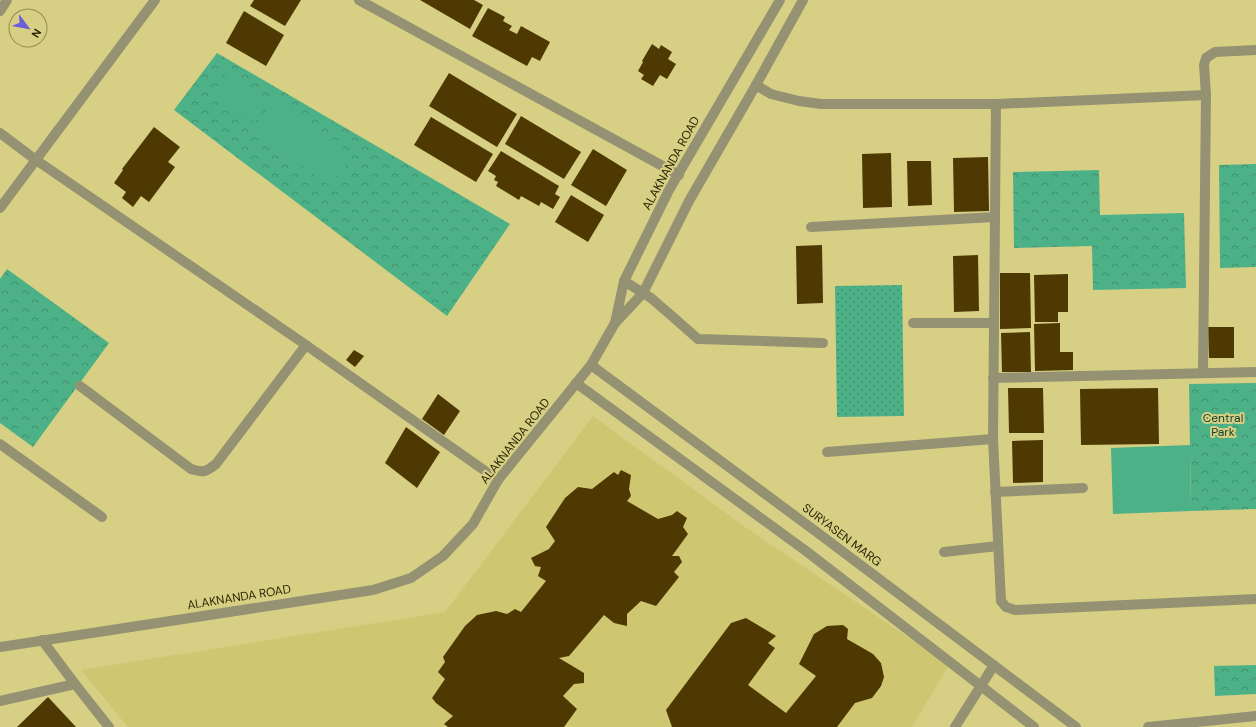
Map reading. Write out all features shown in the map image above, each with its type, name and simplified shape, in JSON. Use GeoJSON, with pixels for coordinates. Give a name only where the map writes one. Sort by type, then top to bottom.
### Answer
{"type":"FeatureCollection","features":[{"type":"Feature","properties":{"kind":"street"},"geometry":{"type":"LineString","coordinates":[[0,11],[7,0]]}},
{"type":"Feature","properties":{"kind":"street"},"geometry":{"type":"LineString","coordinates":[[0,208],[155,0]]}},
{"type":"Feature","properties":{"kind":"street"},"geometry":{"type":"LineString","coordinates":[[359,0],[679,174]]}},
{"type":"Feature","properties":{"kind":"street","name":"ALAKNANDA ROAD"},"geometry":{"type":"LineString","coordinates":[[0,647],[373,590],[411,578],[443,556],[473,524],[498,480],[591,365],[615,323],[624,281],[669,190],[780,0]]}},
{"type":"Feature","properties":{"kind":"street"},"geometry":{"type":"LineString","coordinates":[[615,323],[643,293],[689,201],[803,0]]}},
{"type":"Feature","properties":{"kind":"street"},"geometry":{"type":"LineString","coordinates":[[1203,373],[1206,95],[1204,65],[1206,58],[1215,52],[1256,50]]}},
{"type":"Feature","properties":{"kind":"street"},"geometry":{"type":"LineString","coordinates":[[756,85],[771,94],[799,101],[820,104],[996,104],[1206,95]]}},
{"type":"Feature","properties":{"kind":"street"},"geometry":{"type":"LineString","coordinates":[[996,104],[993,439],[1001,601],[1006,607],[1015,610],[1256,599]]}},
{"type":"Feature","properties":{"kind":"street"},"geometry":{"type":"LineString","coordinates":[[0,133],[36,160],[306,345],[498,480]]}},
{"type":"Feature","properties":{"kind":"street"},"geometry":{"type":"LineString","coordinates":[[811,227],[995,217]]}},
{"type":"Feature","properties":{"kind":"street"},"geometry":{"type":"LineString","coordinates":[[624,281],[643,293],[698,339],[823,343]]}},
{"type":"Feature","properties":{"kind":"street"},"geometry":{"type":"LineString","coordinates":[[912,324],[994,323]]}},
{"type":"Feature","properties":{"kind":"street"},"geometry":{"type":"LineString","coordinates":[[80,386],[191,469],[199,472],[207,471],[216,464],[306,345]]}},
{"type":"Feature","properties":{"kind":"street","name":"SURYASEN MARG"},"geometry":{"type":"LineString","coordinates":[[591,365],[1076,727]]}},
{"type":"Feature","properties":{"kind":"street"},"geometry":{"type":"LineString","coordinates":[[993,378],[1256,372]]}},
{"type":"Feature","properties":{"kind":"street"},"geometry":{"type":"LineString","coordinates":[[576,384],[806,551],[1034,727]]}},
{"type":"Feature","properties":{"kind":"street"},"geometry":{"type":"LineString","coordinates":[[827,452],[993,439]]}},
{"type":"Feature","properties":{"kind":"street"},"geometry":{"type":"LineString","coordinates":[[0,444],[102,517]]}},
{"type":"Feature","properties":{"kind":"street"},"geometry":{"type":"LineString","coordinates":[[995,492],[1083,488]]}},
{"type":"Feature","properties":{"kind":"street"},"geometry":{"type":"LineString","coordinates":[[944,552],[998,546]]}},
{"type":"Feature","properties":{"kind":"street"},"geometry":{"type":"LineString","coordinates":[[42,640],[109,727]]}},
{"type":"Feature","properties":{"kind":"street"},"geometry":{"type":"LineString","coordinates":[[955,727],[994,665]]}},
{"type":"Feature","properties":{"kind":"street"},"geometry":{"type":"LineString","coordinates":[[0,701],[75,684]]}},
{"type":"Feature","properties":{"kind":"street"},"geometry":{"type":"LineString","coordinates":[[1148,727],[1256,716]]}},
{"type":"Feature","properties":{"kind":"shaded area"},"geometry":{"type":"Polygon","coordinates":[[[593,416],[745,527],[949,665],[912,727],[128,727],[81,670],[445,612],[593,416]]]}},
{"type":"Feature","properties":{"kind":"green space"},"geometry":{"type":"Polygon","coordinates":[[[217,53],[510,224],[447,316],[174,110],[217,53]]]}},
{"type":"Feature","properties":{"kind":"green space"},"geometry":{"type":"Polygon","coordinates":[[[228,71],[270,102],[255,122],[213,92],[228,71]]]}},
{"type":"Feature","properties":{"kind":"green space"},"geometry":{"type":"Polygon","coordinates":[[[275,98],[353,155],[330,186],[252,130],[275,98]]]}},
{"type":"Feature","properties":{"kind":"green space"},"geometry":{"type":"Polygon","coordinates":[[[1256,164],[1256,267],[1220,268],[1219,165],[1256,164]]]}},
{"type":"Feature","properties":{"kind":"green space"},"geometry":{"type":"Polygon","coordinates":[[[1099,170],[1100,215],[1184,213],[1186,288],[1093,290],[1092,246],[1014,248],[1013,172],[1099,170]]]}},
{"type":"Feature","properties":{"kind":"green space"},"geometry":{"type":"Polygon","coordinates":[[[7,269],[109,343],[33,447],[0,423],[0,279],[7,269]]]}},
{"type":"Feature","properties":{"kind":"green space"},"geometry":{"type":"Polygon","coordinates":[[[902,285],[904,416],[837,417],[835,286],[902,285]]]}},
{"type":"Feature","properties":{"kind":"green space","name":"Central Park"},"geometry":{"type":"Polygon","coordinates":[[[1256,383],[1256,509],[1191,511],[1189,384],[1256,383]]]}},
{"type":"Feature","properties":{"kind":"green space"},"geometry":{"type":"Polygon","coordinates":[[[1190,445],[1191,511],[1113,514],[1111,448],[1190,445]]]}},
{"type":"Feature","properties":{"kind":"green space"},"geometry":{"type":"Polygon","coordinates":[[[1256,665],[1256,694],[1215,696],[1214,666],[1256,665]]]}},
{"type":"Feature","properties":{"kind":"building"},"geometry":{"type":"Polygon","coordinates":[[[254,0],[301,0],[285,26],[250,6],[254,0]]]}},
{"type":"Feature","properties":{"kind":"building"},"geometry":{"type":"Polygon","coordinates":[[[420,0],[474,0],[483,5],[470,29],[420,0]]]}},
{"type":"Feature","properties":{"kind":"building"},"geometry":{"type":"Polygon","coordinates":[[[488,8],[505,17],[503,21],[512,26],[509,30],[517,34],[521,26],[550,42],[540,61],[532,57],[527,66],[472,36],[488,8]]]}},
{"type":"Feature","properties":{"kind":"building"},"geometry":{"type":"Polygon","coordinates":[[[244,11],[284,35],[266,66],[226,43],[244,11]]]}},
{"type":"Feature","properties":{"kind":"building"},"geometry":{"type":"Polygon","coordinates":[[[652,44],[659,49],[661,45],[672,52],[668,59],[676,64],[667,79],[660,75],[653,86],[641,79],[644,75],[638,71],[652,44]]]}},
{"type":"Feature","properties":{"kind":"building"},"geometry":{"type":"Polygon","coordinates":[[[449,73],[517,114],[497,147],[429,106],[449,73]]]}},
{"type":"Feature","properties":{"kind":"building"},"geometry":{"type":"Polygon","coordinates":[[[521,116],[581,152],[564,179],[505,144],[521,116]]]}},
{"type":"Feature","properties":{"kind":"building"},"geometry":{"type":"Polygon","coordinates":[[[431,117],[493,154],[476,182],[414,145],[431,117]]]}},
{"type":"Feature","properties":{"kind":"building"},"geometry":{"type":"Polygon","coordinates":[[[154,127],[180,147],[168,162],[175,167],[149,202],[141,196],[133,207],[122,198],[126,192],[114,183],[123,170],[122,169],[154,127]]]}},
{"type":"Feature","properties":{"kind":"building"},"geometry":{"type":"Polygon","coordinates":[[[593,149],[627,170],[606,206],[571,185],[593,149]]]}},
{"type":"Feature","properties":{"kind":"building"},"geometry":{"type":"Polygon","coordinates":[[[501,151],[559,186],[555,194],[560,197],[553,209],[541,202],[539,206],[521,196],[519,200],[496,186],[498,182],[494,180],[496,176],[488,171],[501,151]]]}},
{"type":"Feature","properties":{"kind":"building"},"geometry":{"type":"Polygon","coordinates":[[[891,153],[892,207],[863,208],[862,154],[891,153]]]}},
{"type":"Feature","properties":{"kind":"building"},"geometry":{"type":"Polygon","coordinates":[[[988,157],[989,211],[954,212],[953,158],[988,157]]]}},
{"type":"Feature","properties":{"kind":"building"},"geometry":{"type":"Polygon","coordinates":[[[907,161],[931,161],[932,205],[908,206],[907,161]]]}},
{"type":"Feature","properties":{"kind":"building"},"geometry":{"type":"Polygon","coordinates":[[[571,195],[604,215],[588,242],[555,222],[571,195]]]}},
{"type":"Feature","properties":{"kind":"building"},"geometry":{"type":"Polygon","coordinates":[[[822,245],[823,303],[797,304],[796,246],[822,245]]]}},
{"type":"Feature","properties":{"kind":"building"},"geometry":{"type":"Polygon","coordinates":[[[978,255],[979,311],[954,312],[953,256],[978,255]]]}},
{"type":"Feature","properties":{"kind":"building"},"geometry":{"type":"Polygon","coordinates":[[[1000,273],[1030,273],[1031,328],[1000,329],[1000,273]]]}},
{"type":"Feature","properties":{"kind":"building"},"geometry":{"type":"Polygon","coordinates":[[[1068,274],[1068,312],[1058,312],[1058,322],[1035,322],[1034,275],[1068,274]]]}},
{"type":"Feature","properties":{"kind":"building"},"geometry":{"type":"Polygon","coordinates":[[[1060,323],[1060,352],[1073,352],[1073,370],[1035,371],[1034,324],[1060,323]]]}},
{"type":"Feature","properties":{"kind":"building"},"geometry":{"type":"Polygon","coordinates":[[[1208,327],[1234,327],[1234,358],[1209,358],[1208,327]]]}},
{"type":"Feature","properties":{"kind":"building"},"geometry":{"type":"Polygon","coordinates":[[[1030,332],[1031,372],[1002,372],[1001,333],[1030,332]]]}},
{"type":"Feature","properties":{"kind":"building"},"geometry":{"type":"Polygon","coordinates":[[[354,350],[364,356],[355,367],[346,360],[354,350]]]}},
{"type":"Feature","properties":{"kind":"building"},"geometry":{"type":"Polygon","coordinates":[[[1008,388],[1043,388],[1044,433],[1009,433],[1008,388]]]}},
{"type":"Feature","properties":{"kind":"building"},"geometry":{"type":"Polygon","coordinates":[[[1158,388],[1159,444],[1081,445],[1080,389],[1158,388]]]}},
{"type":"Feature","properties":{"kind":"building"},"geometry":{"type":"Polygon","coordinates":[[[438,394],[460,411],[444,435],[422,419],[438,394]]]}},
{"type":"Feature","properties":{"kind":"building"},"geometry":{"type":"Polygon","coordinates":[[[406,427],[440,452],[417,488],[385,463],[406,427]]]}},
{"type":"Feature","properties":{"kind":"building"},"geometry":{"type":"Polygon","coordinates":[[[1043,440],[1043,482],[1013,483],[1012,441],[1043,440]]]}},
{"type":"Feature","properties":{"kind":"building"},"geometry":{"type":"Polygon","coordinates":[[[621,470],[631,475],[629,489],[631,496],[627,501],[658,519],[672,515],[677,511],[687,518],[683,527],[688,534],[672,556],[679,556],[682,562],[674,572],[679,577],[656,606],[641,601],[627,614],[627,626],[614,623],[604,615],[569,656],[559,658],[584,673],[584,683],[574,684],[563,696],[577,709],[564,727],[448,727],[444,724],[453,716],[432,698],[445,679],[438,672],[445,662],[443,657],[465,626],[477,615],[496,611],[507,614],[515,609],[521,612],[546,581],[538,576],[541,567],[535,566],[531,558],[549,549],[555,541],[546,527],[565,498],[578,487],[592,489],[614,472],[618,475],[621,470]]]}},
{"type":"Feature","properties":{"kind":"building"},"geometry":{"type":"Polygon","coordinates":[[[746,618],[776,636],[768,643],[775,648],[748,685],[786,713],[816,676],[799,664],[814,634],[827,626],[843,625],[848,629],[847,639],[873,654],[881,663],[884,677],[881,686],[872,698],[855,703],[837,727],[672,727],[666,710],[731,623],[746,618]]]}},
{"type":"Feature","properties":{"kind":"building"},"geometry":{"type":"Polygon","coordinates":[[[48,697],[76,727],[17,727],[48,697]]]}}]}
